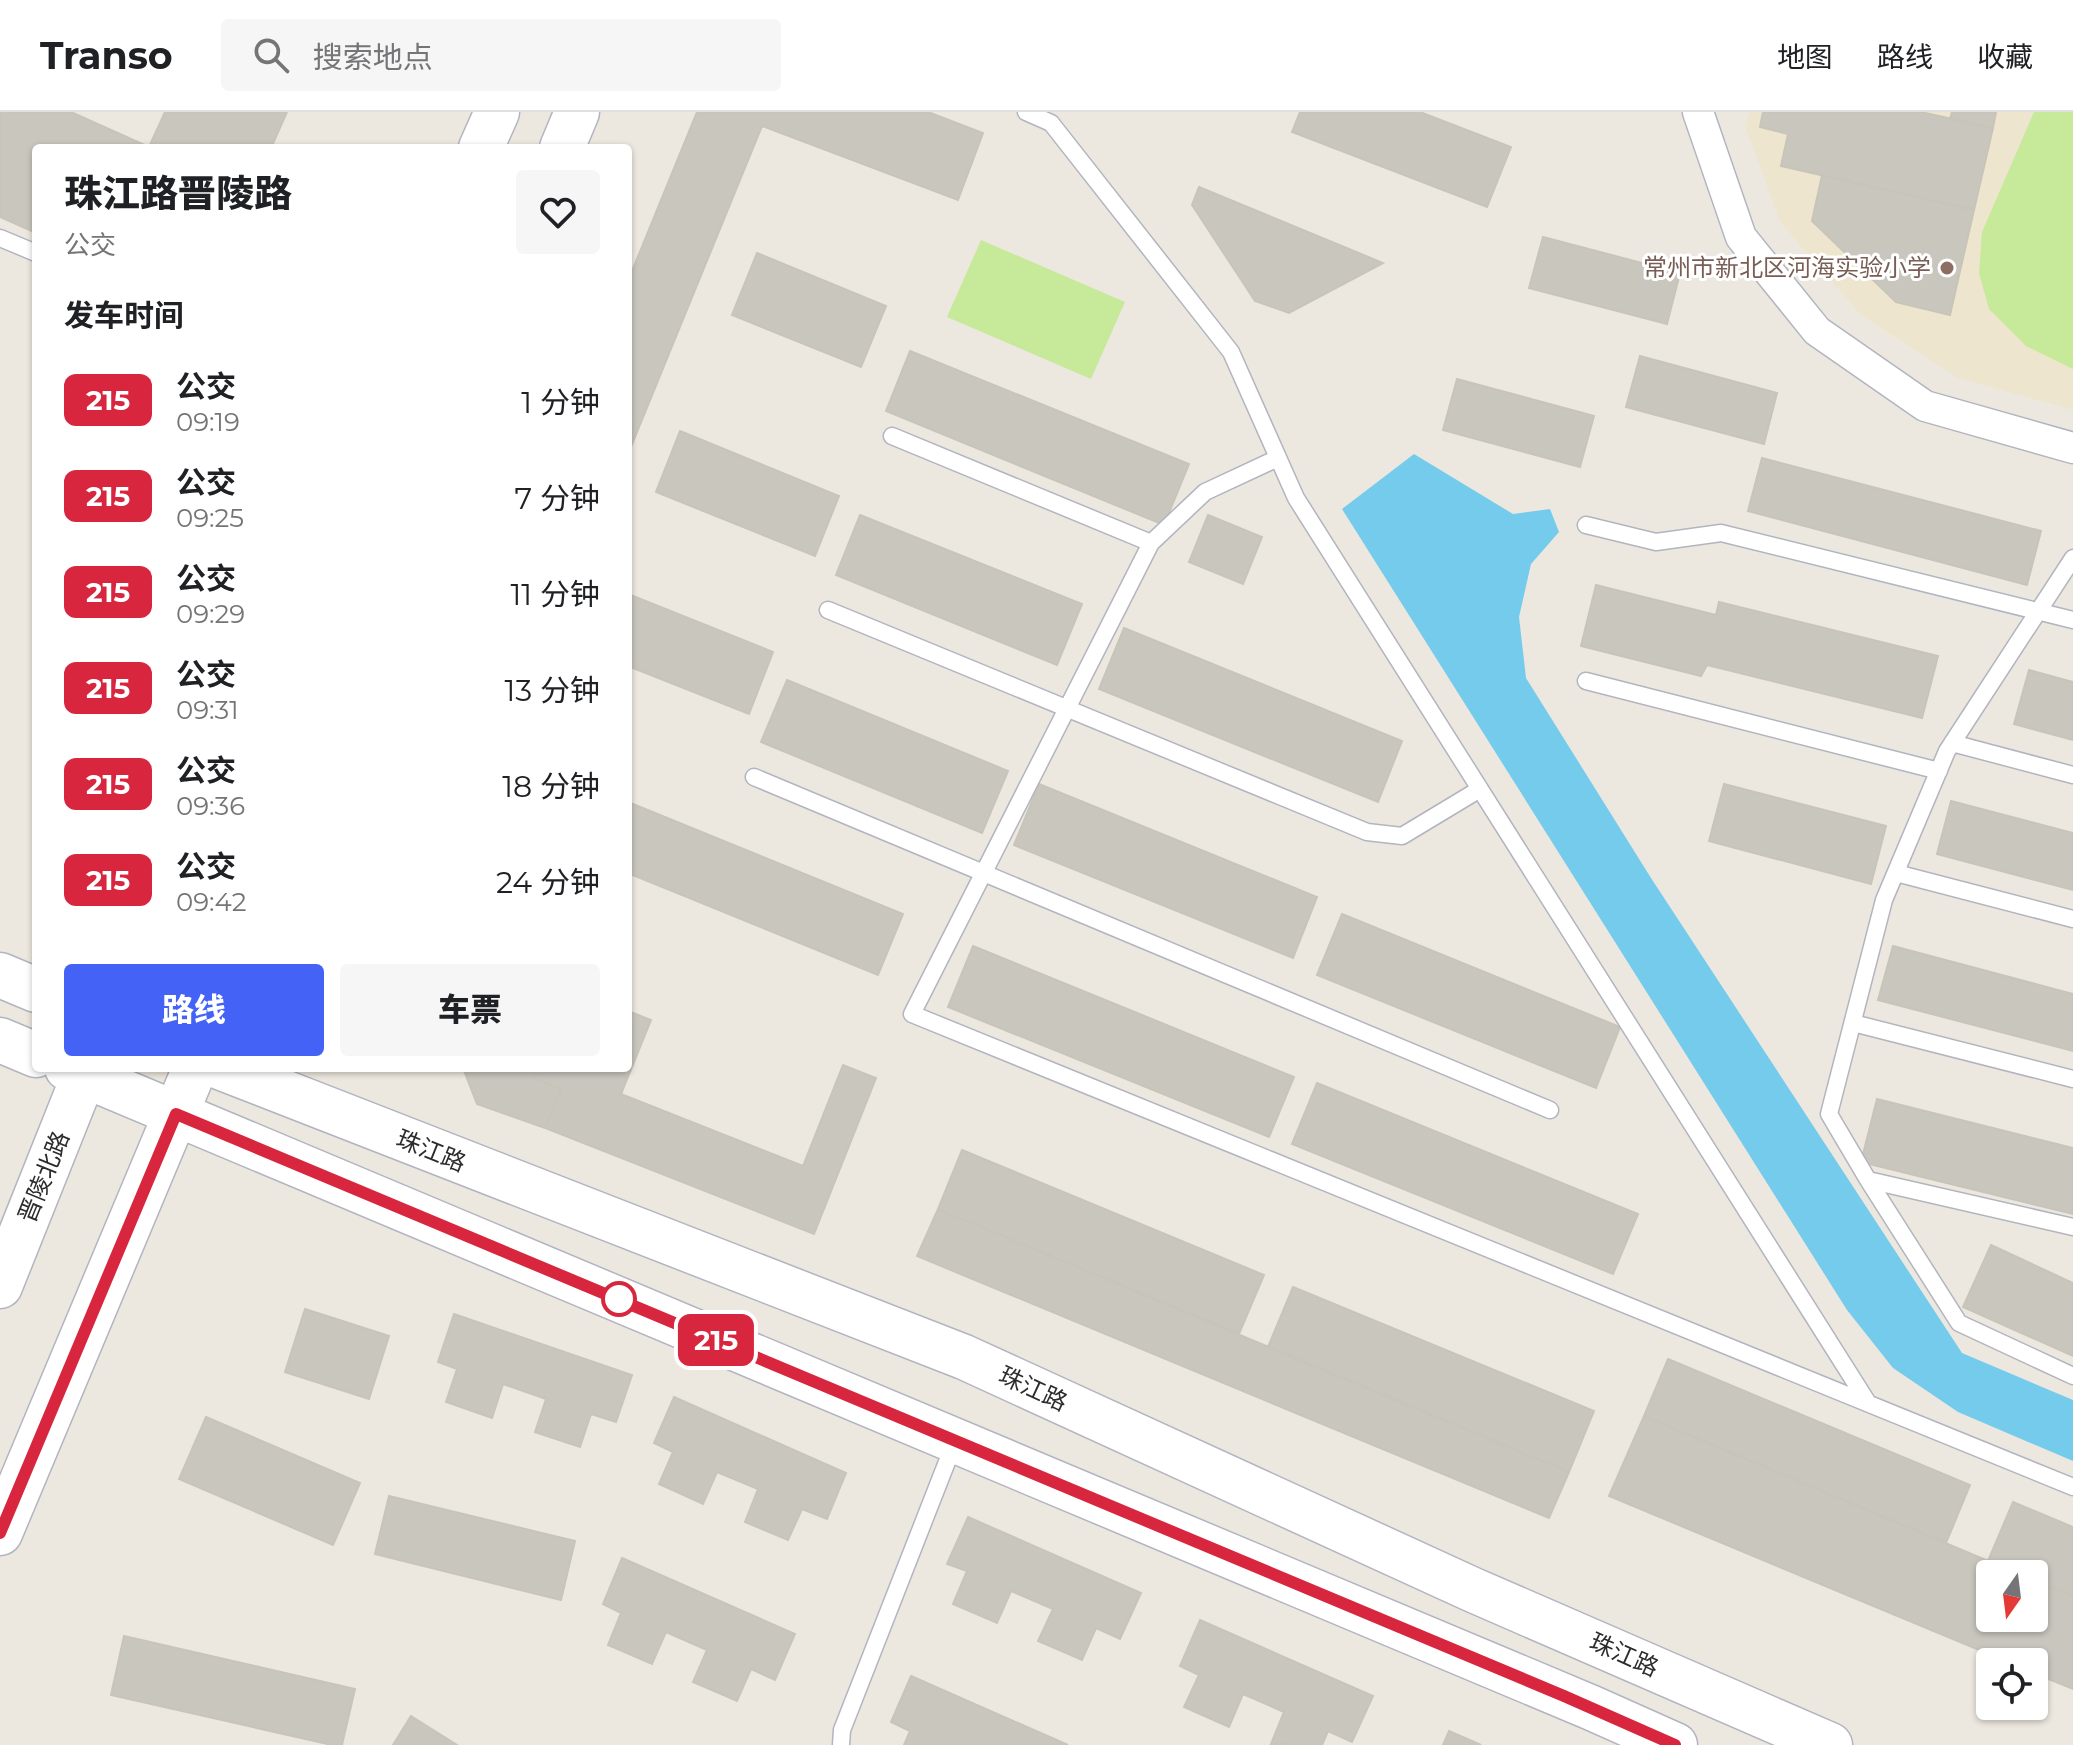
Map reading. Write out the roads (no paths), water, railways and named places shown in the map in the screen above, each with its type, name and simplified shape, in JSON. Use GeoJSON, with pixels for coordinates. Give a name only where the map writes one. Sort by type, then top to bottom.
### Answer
{"type":"FeatureCollection","features":[{"type":"Feature","properties":{"kind":"street"},"geometry":{"type":"LineString","coordinates":[[483,144],[497,112]]}},
{"type":"Feature","properties":{"kind":"street"},"geometry":{"type":"LineString","coordinates":[[564,144],[577,112]]}},
{"type":"Feature","properties":{"kind":"street"},"geometry":{"type":"LineString","coordinates":[[1698,112],[1741,237],[1817,331],[1925,406],[2073,448]]}},
{"type":"Feature","properties":{"kind":"street"},"geometry":{"type":"LineString","coordinates":[[0,975],[32,988]]}},
{"type":"Feature","properties":{"kind":"street"},"geometry":{"type":"LineString","coordinates":[[0,1040],[32,1053]]}},
{"type":"Feature","properties":{"kind":"street","name":"晋陵北路"},"geometry":{"type":"LineString","coordinates":[[0,1286],[79,1072]]}},
{"type":"Feature","properties":{"kind":"street"},"geometry":{"type":"LineString","coordinates":[[84,1072],[176,1114],[1675,1745]]}},
{"type":"Feature","properties":{"kind":"street"},"geometry":{"type":"LineString","coordinates":[[0,1533],[193,1072]]}},
{"type":"Feature","properties":{"kind":"street","name":"珠江路"},"geometry":{"type":"LineString","coordinates":[[232,1072],[964,1357],[1471,1589],[1830,1745]]}},
{"type":"Feature","properties":{"kind":"lane"},"geometry":{"type":"LineString","coordinates":[[1026,112],[1051,123],[1231,352],[1296,498],[1868,1403]]}},
{"type":"Feature","properties":{"kind":"lane"},"geometry":{"type":"LineString","coordinates":[[0,238],[32,251]]}},
{"type":"Feature","properties":{"kind":"lane"},"geometry":{"type":"LineString","coordinates":[[892,436],[1151,543]]}},
{"type":"Feature","properties":{"kind":"lane"},"geometry":{"type":"LineString","coordinates":[[1278,458],[1205,492],[1151,543],[912,1014],[2073,1487]]}},
{"type":"Feature","properties":{"kind":"lane"},"geometry":{"type":"LineString","coordinates":[[1586,525],[1656,542],[1721,533],[2073,620]]}},
{"type":"Feature","properties":{"kind":"lane"},"geometry":{"type":"LineString","coordinates":[[2073,558],[1952,743],[1939,771],[1884,900],[1829,1114],[1959,1323],[2073,1376]]}},
{"type":"Feature","properties":{"kind":"lane"},"geometry":{"type":"LineString","coordinates":[[828,610],[1367,832],[1402,836],[1480,789]]}},
{"type":"Feature","properties":{"kind":"lane"},"geometry":{"type":"LineString","coordinates":[[1586,681],[1939,771]]}},
{"type":"Feature","properties":{"kind":"lane"},"geometry":{"type":"LineString","coordinates":[[1952,743],[2073,775]]}},
{"type":"Feature","properties":{"kind":"lane"},"geometry":{"type":"LineString","coordinates":[[754,777],[1550,1110]]}},
{"type":"Feature","properties":{"kind":"lane"},"geometry":{"type":"LineString","coordinates":[[1896,873],[2073,919]]}},
{"type":"Feature","properties":{"kind":"lane"},"geometry":{"type":"LineString","coordinates":[[1853,1023],[2073,1079]]}},
{"type":"Feature","properties":{"kind":"lane"},"geometry":{"type":"LineString","coordinates":[[1868,1180],[2073,1227]]}},
{"type":"Feature","properties":{"kind":"lane"},"geometry":{"type":"LineString","coordinates":[[841,1745],[842,1730],[955,1441]]}},
{"type":"Feature","properties":{"kind":"water"},"geometry":{"type":"Polygon","coordinates":[[[1414,454],[1513,514],[1550,509],[1559,532],[1531,564],[1519,617],[1526,678],[1651,878],[1962,1353],[2073,1400],[2073,1461],[1958,1412],[1893,1368],[1847,1310],[1342,509],[1414,454]]]}},
{"type":"Feature","properties":{"kind":"place","name":"常州市新北区河海实验小学"},"geometry":{"type":"Point","coordinates":[1947,268]}}]}
